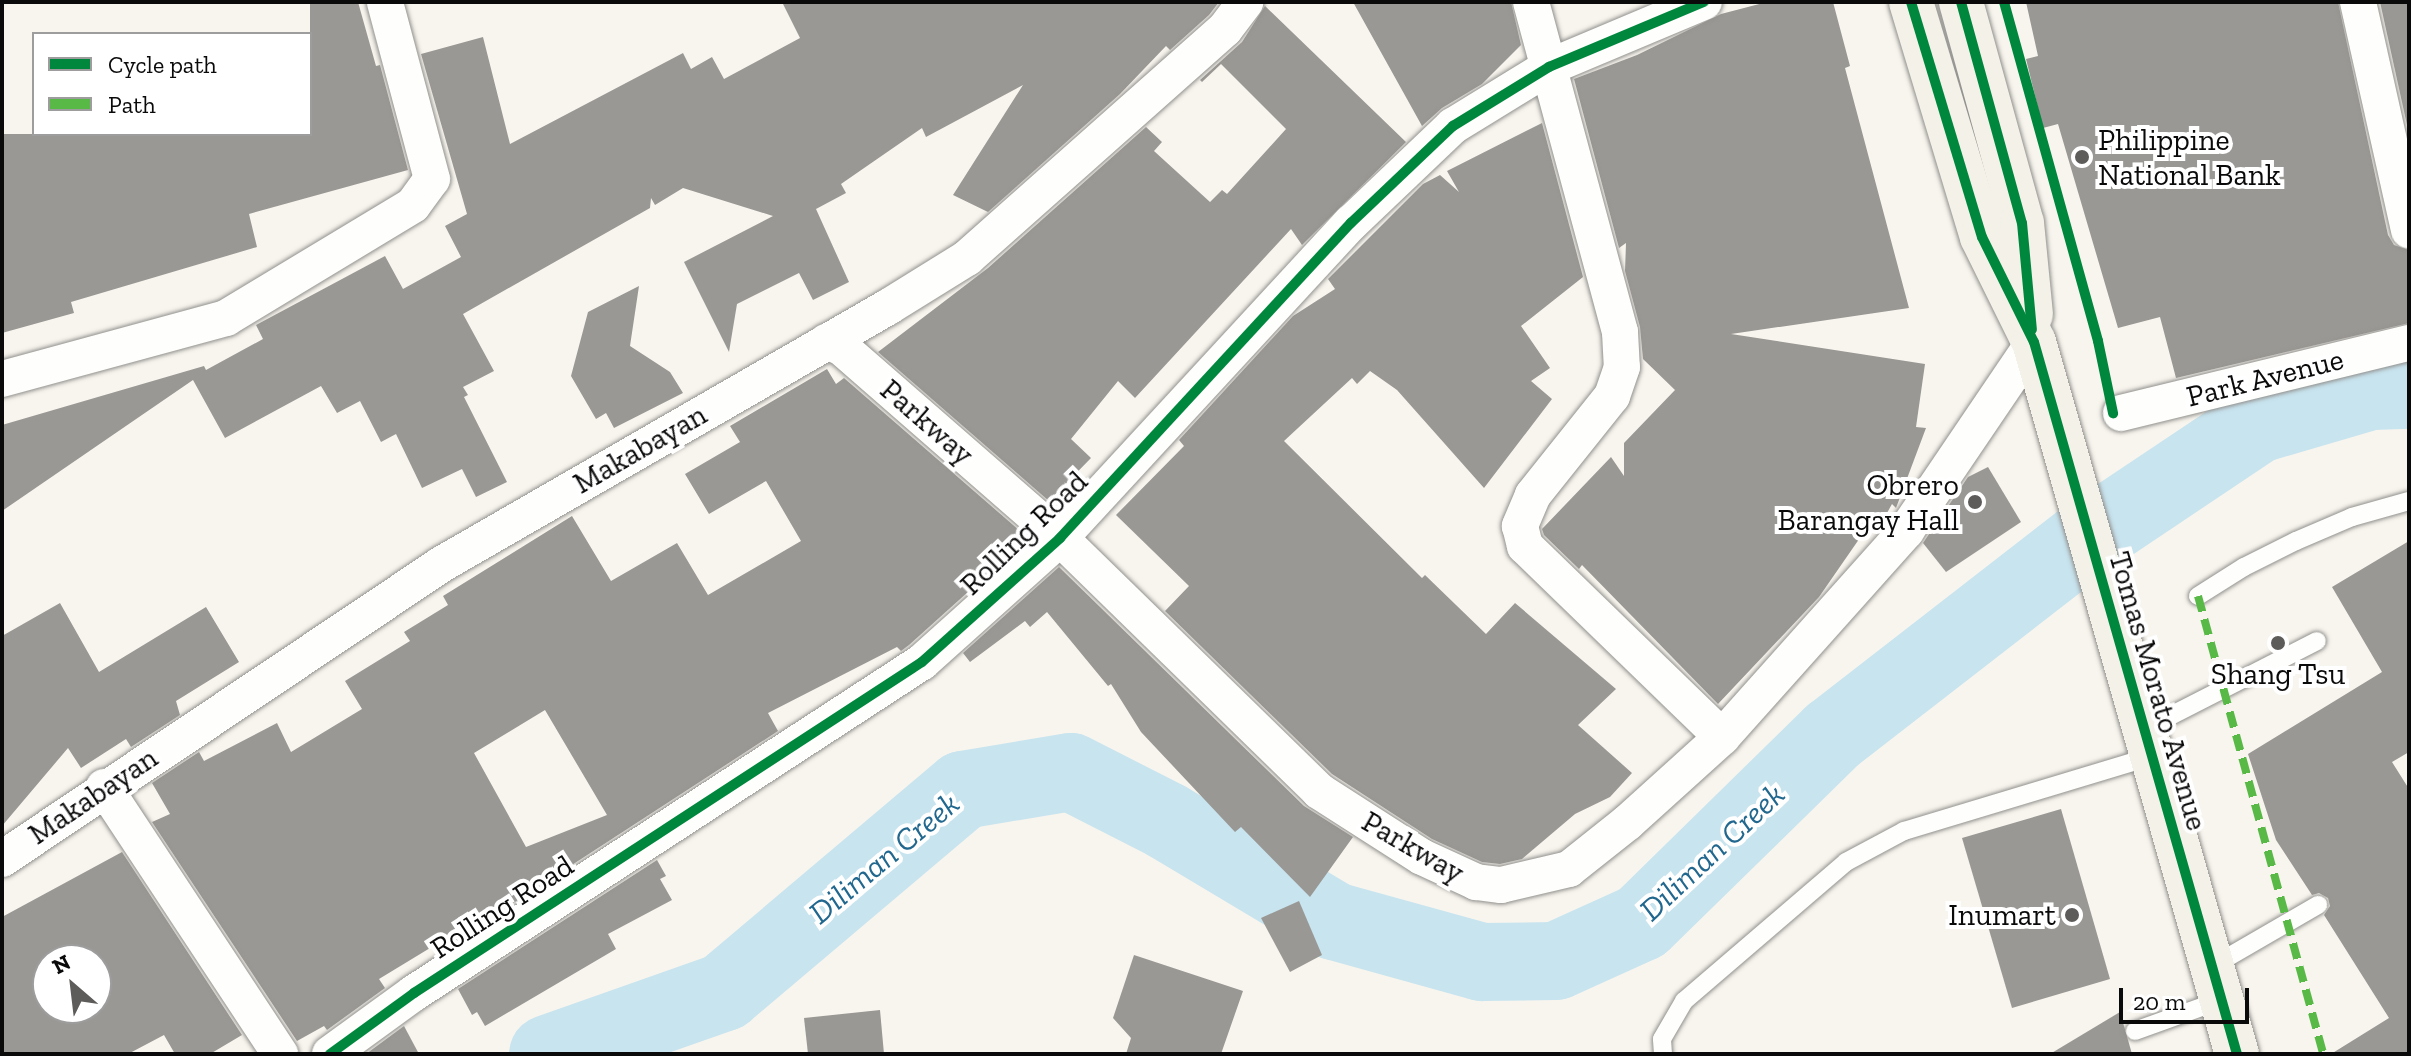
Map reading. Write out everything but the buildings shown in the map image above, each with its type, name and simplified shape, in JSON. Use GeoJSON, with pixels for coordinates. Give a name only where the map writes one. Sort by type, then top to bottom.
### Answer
{"type":"FeatureCollection","features":[{"type":"Feature","properties":{"kind":"main road","name":"Tomas Morato Avenue"},"geometry":{"type":"LineString","coordinates":[[1911,2],[1982,237],[2034,342]]}},
{"type":"Feature","properties":{"kind":"main road","name":"Tomas Morato Avenue"},"geometry":{"type":"LineString","coordinates":[[1961,2],[2022,223],[2034,342],[2237,1054]]}},
{"type":"Feature","properties":{"kind":"street"},"geometry":{"type":"LineString","coordinates":[[2,379],[226,318],[413,205],[432,179],[385,2]]}},
{"type":"Feature","properties":{"kind":"street","name":"Makabayan"},"geometry":{"type":"LineString","coordinates":[[2,859],[104,787],[442,564],[967,258],[1225,29],[1245,2]]}},
{"type":"Feature","properties":{"kind":"street"},"geometry":{"type":"LineString","coordinates":[[1531,2],[1620,332],[1622,367],[1612,396],[1533,495],[1520,526],[1525,546],[1722,737]]}},
{"type":"Feature","properties":{"kind":"street","name":"Rolling Road"},"geometry":{"type":"LineString","coordinates":[[330,1054],[414,993],[922,662],[1060,538],[1351,223],[1453,126],[1549,67],[1704,2]]}},
{"type":"Feature","properties":{"kind":"street"},"geometry":{"type":"LineString","coordinates":[[2358,2],[2409,230]]}},
{"type":"Feature","properties":{"kind":"street","name":"Parkway"},"geometry":{"type":"LineString","coordinates":[[826,342],[841,347],[1060,538],[1319,791],[1422,857],[1476,882],[1501,885],[1569,869],[1628,822],[1722,737],[1906,531],[2034,342]]}},
{"type":"Feature","properties":{"kind":"street","name":"Park Avenue"},"geometry":{"type":"LineString","coordinates":[[2121,413],[2409,343]]}},
{"type":"Feature","properties":{"kind":"street"},"geometry":{"type":"LineString","coordinates":[[104,787],[280,1054]]}},
{"type":"Feature","properties":{"kind":"lane"},"geometry":{"type":"LineString","coordinates":[[2198,596],[2244,567],[2296,541],[2352,517],[2409,501]]}},
{"type":"Feature","properties":{"kind":"lane"},"geometry":{"type":"LineString","coordinates":[[1663,1054],[1662,1039],[1684,1001],[1846,862],[1904,831],[2148,743],[2317,641]]}},
{"type":"Feature","properties":{"kind":"lane"},"geometry":{"type":"LineString","coordinates":[[2135,1031],[2216,983],[2318,905]]}},
{"type":"Feature","properties":{"kind":"waterway","name":"Diliman Creek"},"geometry":{"type":"LineString","coordinates":[[548,1054],[724,992],[963,790],[1071,772],[1167,821],[1334,921],[1482,962],[1556,961],[1642,922],[1833,735],[2086,539],[2258,424],[2371,391],[2409,390]]}},
{"type":"Feature","properties":{"kind":"marked path"},"geometry":{"type":"LineString","coordinates":[[2198,596],[2323,1054]]}},
{"type":"Feature","properties":{"kind":"cycle path"},"geometry":{"type":"LineString","coordinates":[[330,1054],[414,993],[922,662],[1060,538],[1351,223],[1453,126],[1549,67],[1704,2]]}},
{"type":"Feature","properties":{"kind":"cycle path"},"geometry":{"type":"LineString","coordinates":[[1911,2],[1982,237],[2034,342],[2237,1054]]}},
{"type":"Feature","properties":{"kind":"cycle path"},"geometry":{"type":"LineString","coordinates":[[1961,2],[2022,223],[2032,330]]}},
{"type":"Feature","properties":{"kind":"cycle path"},"geometry":{"type":"LineString","coordinates":[[2004,2],[2098,341],[2113,413]]}},
{"type":"Feature","properties":{"kind":"place","name":"Philippine National Bank"},"geometry":{"type":"Point","coordinates":[2082,157]}},
{"type":"Feature","properties":{"kind":"place","name":"Obrero Barangay Hall"},"geometry":{"type":"Point","coordinates":[1975,502]}},
{"type":"Feature","properties":{"kind":"place","name":"Shang Tsu"},"geometry":{"type":"Point","coordinates":[2278,643]}},
{"type":"Feature","properties":{"kind":"place","name":"Inumart"},"geometry":{"type":"Point","coordinates":[2072,915]}}]}
